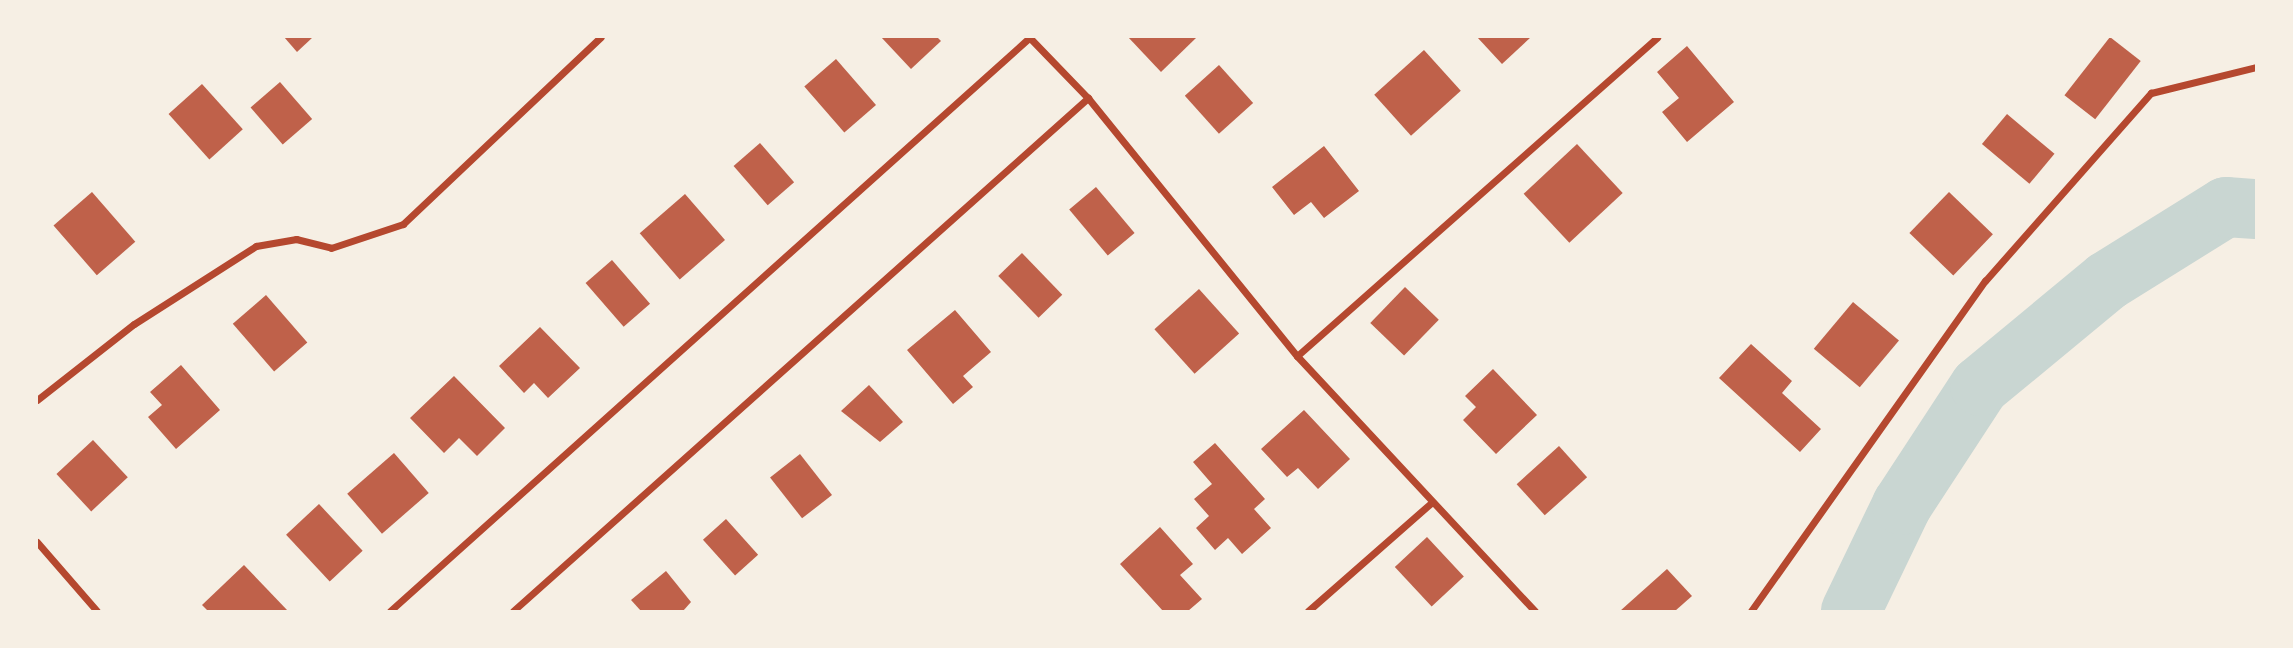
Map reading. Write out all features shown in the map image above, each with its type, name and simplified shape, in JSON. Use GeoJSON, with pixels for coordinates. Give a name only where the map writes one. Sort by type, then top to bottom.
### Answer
{"type":"FeatureCollection","features":[{"type":"Feature","properties":{"kind":"street"},"geometry":{"type":"LineString","coordinates":[[37,400],[134,324],[256,246],[296,239],[331,248],[403,225],[601,37]]}},
{"type":"Feature","properties":{"kind":"street"},"geometry":{"type":"LineString","coordinates":[[390,611],[1029,37],[1088,98],[1297,356],[1431,503],[1535,611]]}},
{"type":"Feature","properties":{"kind":"street"},"geometry":{"type":"LineString","coordinates":[[1297,356],[1657,37]]}},
{"type":"Feature","properties":{"kind":"street"},"geometry":{"type":"LineString","coordinates":[[1751,611],[1985,281],[2151,93],[2256,67]]}},
{"type":"Feature","properties":{"kind":"street"},"geometry":{"type":"LineString","coordinates":[[513,611],[1088,98]]}},
{"type":"Feature","properties":{"kind":"street"},"geometry":{"type":"LineString","coordinates":[[1307,611],[1431,503]]}},
{"type":"Feature","properties":{"kind":"street"},"geometry":{"type":"LineString","coordinates":[[37,542],[97,611]]}},
{"type":"Feature","properties":{"kind":"building"},"geometry":{"type":"Polygon","coordinates":[[[284,37],[313,37],[297,52],[284,37]]]}},
{"type":"Feature","properties":{"kind":"building"},"geometry":{"type":"Polygon","coordinates":[[[881,37],[937,37],[941,41],[911,69],[881,37]]]}},
{"type":"Feature","properties":{"kind":"building"},"geometry":{"type":"Polygon","coordinates":[[[1128,37],[1197,37],[1161,72],[1128,37]]]}},
{"type":"Feature","properties":{"kind":"building"},"geometry":{"type":"Polygon","coordinates":[[[1477,37],[1531,37],[1502,64],[1477,37]]]}},
{"type":"Feature","properties":{"kind":"building"},"geometry":{"type":"Polygon","coordinates":[[[2110,37],[2141,61],[2095,119],[2064,95],[2110,37]]]}},
{"type":"Feature","properties":{"kind":"building"},"geometry":{"type":"Polygon","coordinates":[[[1687,46],[1734,102],[1687,142],[1662,112],[1679,98],[1657,72],[1687,46]]]}},
{"type":"Feature","properties":{"kind":"building"},"geometry":{"type":"Polygon","coordinates":[[[1424,50],[1461,91],[1411,136],[1374,95],[1424,50]]]}},
{"type":"Feature","properties":{"kind":"building"},"geometry":{"type":"Polygon","coordinates":[[[836,59],[876,105],[844,133],[804,87],[836,59]]]}},
{"type":"Feature","properties":{"kind":"building"},"geometry":{"type":"Polygon","coordinates":[[[1219,65],[1253,103],[1219,134],[1185,96],[1219,65]]]}},
{"type":"Feature","properties":{"kind":"building"},"geometry":{"type":"Polygon","coordinates":[[[280,82],[312,119],[283,145],[251,108],[280,82]]]}},
{"type":"Feature","properties":{"kind":"building"},"geometry":{"type":"Polygon","coordinates":[[[202,84],[243,129],[209,159],[169,114],[202,84]]]}},
{"type":"Feature","properties":{"kind":"building"},"geometry":{"type":"Polygon","coordinates":[[[2007,114],[2054,154],[2029,184],[1982,144],[2007,114]]]}},
{"type":"Feature","properties":{"kind":"building"},"geometry":{"type":"Polygon","coordinates":[[[760,143],[794,182],[768,205],[734,166],[760,143]]]}},
{"type":"Feature","properties":{"kind":"building"},"geometry":{"type":"Polygon","coordinates":[[[1577,144],[1623,193],[1569,243],[1524,194],[1577,144]]]}},
{"type":"Feature","properties":{"kind":"building"},"geometry":{"type":"Polygon","coordinates":[[[1324,146],[1359,191],[1324,218],[1311,202],[1294,215],[1272,187],[1324,146]]]}},
{"type":"Feature","properties":{"kind":"building"},"geometry":{"type":"Polygon","coordinates":[[[1096,187],[1135,233],[1108,255],[1069,209],[1096,187]]]}},
{"type":"Feature","properties":{"kind":"building"},"geometry":{"type":"Polygon","coordinates":[[[92,192],[135,242],[97,275],[54,225],[92,192]]]}},
{"type":"Feature","properties":{"kind":"building"},"geometry":{"type":"Polygon","coordinates":[[[1949,192],[1993,234],[1953,275],[1909,233],[1949,192]]]}},
{"type":"Feature","properties":{"kind":"building"},"geometry":{"type":"Polygon","coordinates":[[[685,194],[725,240],[680,279],[640,233],[685,194]]]}},
{"type":"Feature","properties":{"kind":"building"},"geometry":{"type":"Polygon","coordinates":[[[1022,253],[1062,295],[1039,318],[998,276],[1022,253]]]}},
{"type":"Feature","properties":{"kind":"building"},"geometry":{"type":"Polygon","coordinates":[[[612,260],[650,304],[624,327],[586,283],[612,260]]]}},
{"type":"Feature","properties":{"kind":"building"},"geometry":{"type":"Polygon","coordinates":[[[1405,287],[1439,320],[1404,356],[1370,323],[1405,287]]]}},
{"type":"Feature","properties":{"kind":"building"},"geometry":{"type":"Polygon","coordinates":[[[1199,289],[1239,334],[1195,374],[1154,329],[1199,289]]]}},
{"type":"Feature","properties":{"kind":"building"},"geometry":{"type":"Polygon","coordinates":[[[266,295],[307,343],[274,371],[233,324],[266,295]]]}},
{"type":"Feature","properties":{"kind":"building"},"geometry":{"type":"Polygon","coordinates":[[[1853,302],[1899,341],[1860,387],[1814,349],[1853,302]]]}},
{"type":"Feature","properties":{"kind":"building"},"geometry":{"type":"Polygon","coordinates":[[[955,310],[991,352],[963,376],[973,387],[953,404],[907,350],[955,310]]]}},
{"type":"Feature","properties":{"kind":"building"},"geometry":{"type":"Polygon","coordinates":[[[540,327],[580,368],[548,398],[534,383],[524,393],[499,366],[540,327]]]}},
{"type":"Feature","properties":{"kind":"building"},"geometry":{"type":"Polygon","coordinates":[[[1751,344],[1792,381],[1782,393],[1821,429],[1800,452],[1719,378],[1751,344]]]}},
{"type":"Feature","properties":{"kind":"building"},"geometry":{"type":"Polygon","coordinates":[[[181,365],[220,410],[176,449],[148,417],[162,405],[150,392],[181,365]]]}},
{"type":"Feature","properties":{"kind":"building"},"geometry":{"type":"Polygon","coordinates":[[[1493,369],[1537,415],[1496,454],[1463,420],[1476,407],[1465,396],[1493,369]]]}},
{"type":"Feature","properties":{"kind":"building"},"geometry":{"type":"Polygon","coordinates":[[[454,376],[505,428],[477,456],[459,438],[444,453],[410,418],[454,376]]]}},
{"type":"Feature","properties":{"kind":"building"},"geometry":{"type":"Polygon","coordinates":[[[869,385],[903,422],[880,442],[841,411],[869,385]]]}},
{"type":"Feature","properties":{"kind":"building"},"geometry":{"type":"Polygon","coordinates":[[[1304,410],[1350,459],[1318,489],[1298,468],[1287,477],[1261,449],[1304,410]]]}},
{"type":"Feature","properties":{"kind":"building"},"geometry":{"type":"Polygon","coordinates":[[[93,440],[128,477],[91,511],[56,474],[93,440]]]}},
{"type":"Feature","properties":{"kind":"building"},"geometry":{"type":"Polygon","coordinates":[[[1215,443],[1265,499],[1254,509],[1271,528],[1242,554],[1228,538],[1215,550],[1196,528],[1209,516],[1194,499],[1212,484],[1193,462],[1215,443]]]}},
{"type":"Feature","properties":{"kind":"building"},"geometry":{"type":"Polygon","coordinates":[[[1559,446],[1587,477],[1545,515],[1517,484],[1559,446]]]}},
{"type":"Feature","properties":{"kind":"building"},"geometry":{"type":"Polygon","coordinates":[[[394,453],[429,493],[382,534],[347,494],[394,453]]]}},
{"type":"Feature","properties":{"kind":"building"},"geometry":{"type":"Polygon","coordinates":[[[800,454],[832,495],[802,518],[770,477],[800,454]]]}},
{"type":"Feature","properties":{"kind":"building"},"geometry":{"type":"Polygon","coordinates":[[[319,504],[363,551],[330,581],[286,535],[319,504]]]}},
{"type":"Feature","properties":{"kind":"building"},"geometry":{"type":"Polygon","coordinates":[[[726,519],[758,555],[735,575],[703,540],[726,519]]]}},
{"type":"Feature","properties":{"kind":"building"},"geometry":{"type":"Polygon","coordinates":[[[1160,527],[1193,564],[1180,575],[1202,599],[1188,611],[1163,611],[1120,564],[1160,527]]]}},
{"type":"Feature","properties":{"kind":"building"},"geometry":{"type":"Polygon","coordinates":[[[1427,537],[1464,576],[1432,607],[1395,567],[1427,537]]]}},
{"type":"Feature","properties":{"kind":"building"},"geometry":{"type":"Polygon","coordinates":[[[244,565],[288,611],[208,611],[202,605],[244,565]]]}},
{"type":"Feature","properties":{"kind":"building"},"geometry":{"type":"Polygon","coordinates":[[[1667,569],[1692,596],[1675,611],[1620,611],[1667,569]]]}},
{"type":"Feature","properties":{"kind":"building"},"geometry":{"type":"Polygon","coordinates":[[[666,571],[691,602],[683,611],[641,611],[631,600],[666,571]]]}},
{"type":"Feature","properties":{"kind":"waterway"},"geometry":{"type":"LineString","coordinates":[[1851,611],[1902,505],[1980,386],[2107,281],[2226,207],[2256,209]]}}]}
